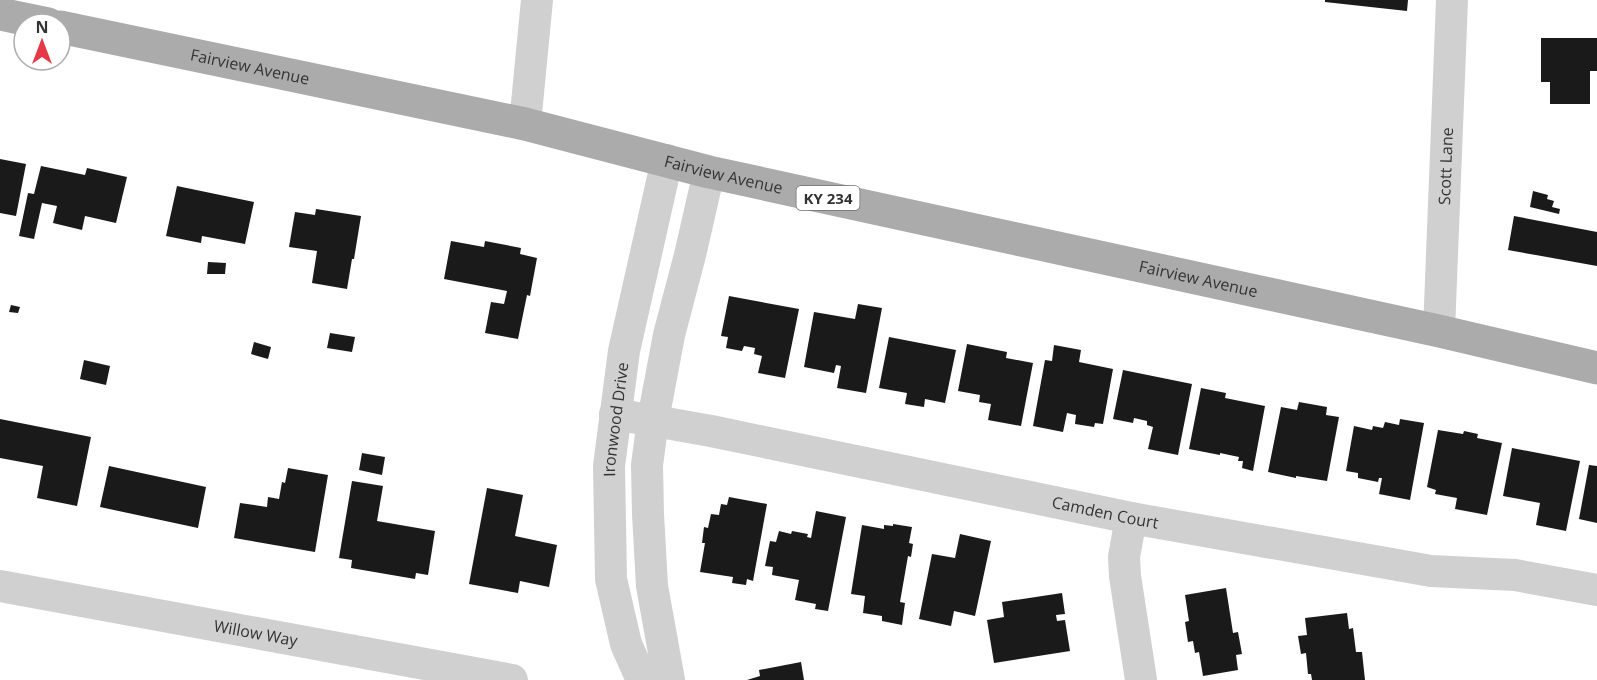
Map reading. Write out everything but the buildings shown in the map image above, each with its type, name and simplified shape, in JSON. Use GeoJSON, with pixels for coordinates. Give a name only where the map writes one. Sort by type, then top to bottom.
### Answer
{"type":"FeatureCollection","features":[{"type":"Feature","properties":{"kind":"main road","name":"Fairview Avenue"},"geometry":{"type":"LineString","coordinates":[[72,30],[525,124],[709,172],[1440,331],[1597,368]]}},
{"type":"Feature","properties":{"kind":"street"},"geometry":{"type":"LineString","coordinates":[[525,124],[537,0]]}},
{"type":"Feature","properties":{"kind":"street","name":"Scott Lane"},"geometry":{"type":"LineString","coordinates":[[1440,331],[1452,0]]}},
{"type":"Feature","properties":{"kind":"street","name":"Ironwood Drive"},"geometry":{"type":"LineString","coordinates":[[642,680],[626,644],[611,579],[609,466],[624,351],[667,160]]}},
{"type":"Feature","properties":{"kind":"street"},"geometry":{"type":"LineString","coordinates":[[669,680],[652,586],[647,465],[669,335],[709,172]]}},
{"type":"Feature","properties":{"kind":"street","name":"Camden Court"},"geometry":{"type":"LineString","coordinates":[[615,414],[1131,518],[1431,571],[1515,574],[1597,590]]}},
{"type":"Feature","properties":{"kind":"street"},"geometry":{"type":"LineString","coordinates":[[1131,518],[1124,557],[1125,576],[1140,679]]}},
{"type":"Feature","properties":{"kind":"street","name":"Willow Way"},"geometry":{"type":"LineString","coordinates":[[0,586],[512,680]]}}]}
